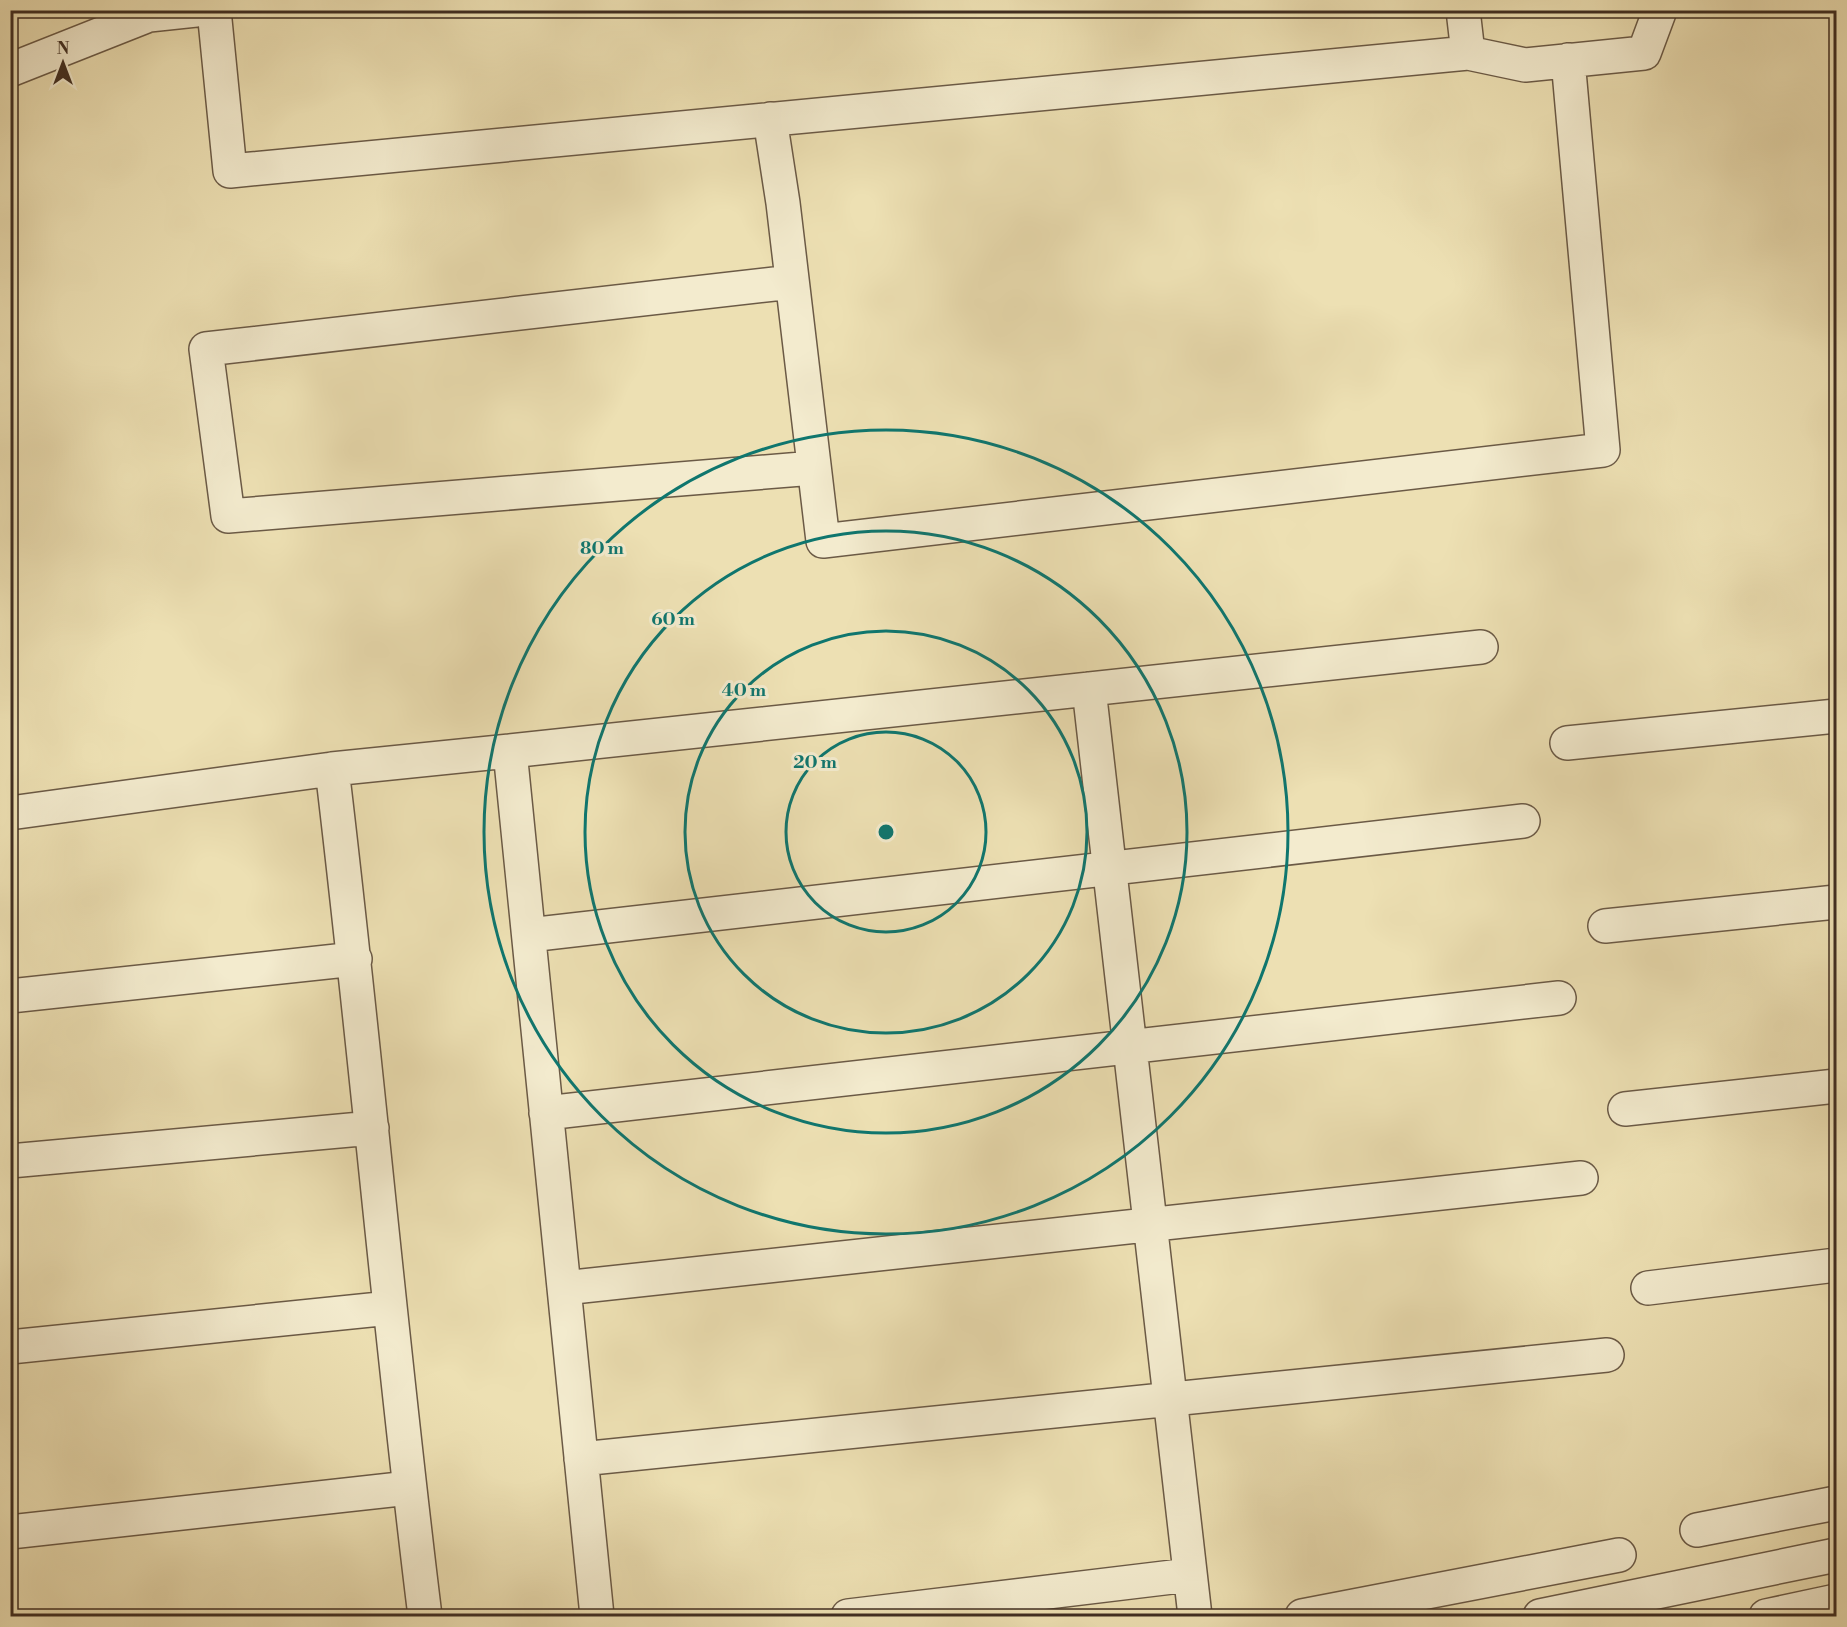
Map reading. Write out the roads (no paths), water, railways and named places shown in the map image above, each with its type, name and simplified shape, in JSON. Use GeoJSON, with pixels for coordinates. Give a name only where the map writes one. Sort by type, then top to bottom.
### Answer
{"type":"FeatureCollection","features":[{"type":"Feature","properties":{"kind":"street"},"geometry":{"type":"LineString","coordinates":[[10,70],[149,13],[196,10]]}},
{"type":"Feature","properties":{"kind":"street"},"geometry":{"type":"LineString","coordinates":[[214,10],[230,171],[1468,53],[1525,65],[1644,53],[1660,10]]}},
{"type":"Feature","properties":{"kind":"street"},"geometry":{"type":"LineString","coordinates":[[1463,10],[1468,53]]}},
{"type":"Feature","properties":{"kind":"street"},"geometry":{"type":"LineString","coordinates":[[770,119],[823,541],[1603,450],[1568,60]]}},
{"type":"Feature","properties":{"kind":"street"},"geometry":{"type":"LineString","coordinates":[[792,282],[206,350],[228,516],[814,468]]}},
{"type":"Feature","properties":{"kind":"street"},"geometry":{"type":"LineString","coordinates":[[10,813],[332,769],[1481,647]]}},
{"type":"Feature","properties":{"kind":"street"},"geometry":{"type":"LineString","coordinates":[[1089,688],[1195,1617]]}},
{"type":"Feature","properties":{"kind":"street"},"geometry":{"type":"LineString","coordinates":[[1567,743],[1836,716]]}},
{"type":"Feature","properties":{"kind":"street"},"geometry":{"type":"LineString","coordinates":[[510,751],[597,1617]]}},
{"type":"Feature","properties":{"kind":"street"},"geometry":{"type":"LineString","coordinates":[[332,769],[355,959],[409,1488],[425,1617]]}},
{"type":"Feature","properties":{"kind":"street"},"geometry":{"type":"LineString","coordinates":[[529,935],[1523,821]]}},
{"type":"Feature","properties":{"kind":"street"},"geometry":{"type":"LineString","coordinates":[[1605,926],[1836,902]]}},
{"type":"Feature","properties":{"kind":"street"},"geometry":{"type":"LineString","coordinates":[[10,996],[355,959]]}},
{"type":"Feature","properties":{"kind":"street"},"geometry":{"type":"LineString","coordinates":[[546,1113],[1559,998]]}},
{"type":"Feature","properties":{"kind":"street"},"geometry":{"type":"LineString","coordinates":[[1625,1109],[1836,1086]]}},
{"type":"Feature","properties":{"kind":"street"},"geometry":{"type":"LineString","coordinates":[[10,1161],[372,1128]]}},
{"type":"Feature","properties":{"kind":"street"},"geometry":{"type":"LineString","coordinates":[[564,1288],[1581,1178]]}},
{"type":"Feature","properties":{"kind":"street"},"geometry":{"type":"LineString","coordinates":[[1648,1288],[1836,1265]]}},
{"type":"Feature","properties":{"kind":"street"},"geometry":{"type":"LineString","coordinates":[[10,1347],[390,1308]]}},
{"type":"Feature","properties":{"kind":"street"},"geometry":{"type":"LineString","coordinates":[[581,1459],[1607,1355]]}},
{"type":"Feature","properties":{"kind":"street"},"geometry":{"type":"LineString","coordinates":[[10,1532],[409,1488]]}},
{"type":"Feature","properties":{"kind":"street"},"geometry":{"type":"LineString","coordinates":[[1696,1530],[1836,1503]]}},
{"type":"Feature","properties":{"kind":"street"},"geometry":{"type":"LineString","coordinates":[[1302,1617],[1619,1555]]}},
{"type":"Feature","properties":{"kind":"street"},"geometry":{"type":"LineString","coordinates":[[1540,1617],[1836,1555]]}},
{"type":"Feature","properties":{"kind":"street"},"geometry":{"type":"LineString","coordinates":[[848,1617],[1189,1575]]}},
{"type":"Feature","properties":{"kind":"street"},"geometry":{"type":"LineString","coordinates":[[1766,1617],[1836,1601]]}}]}
